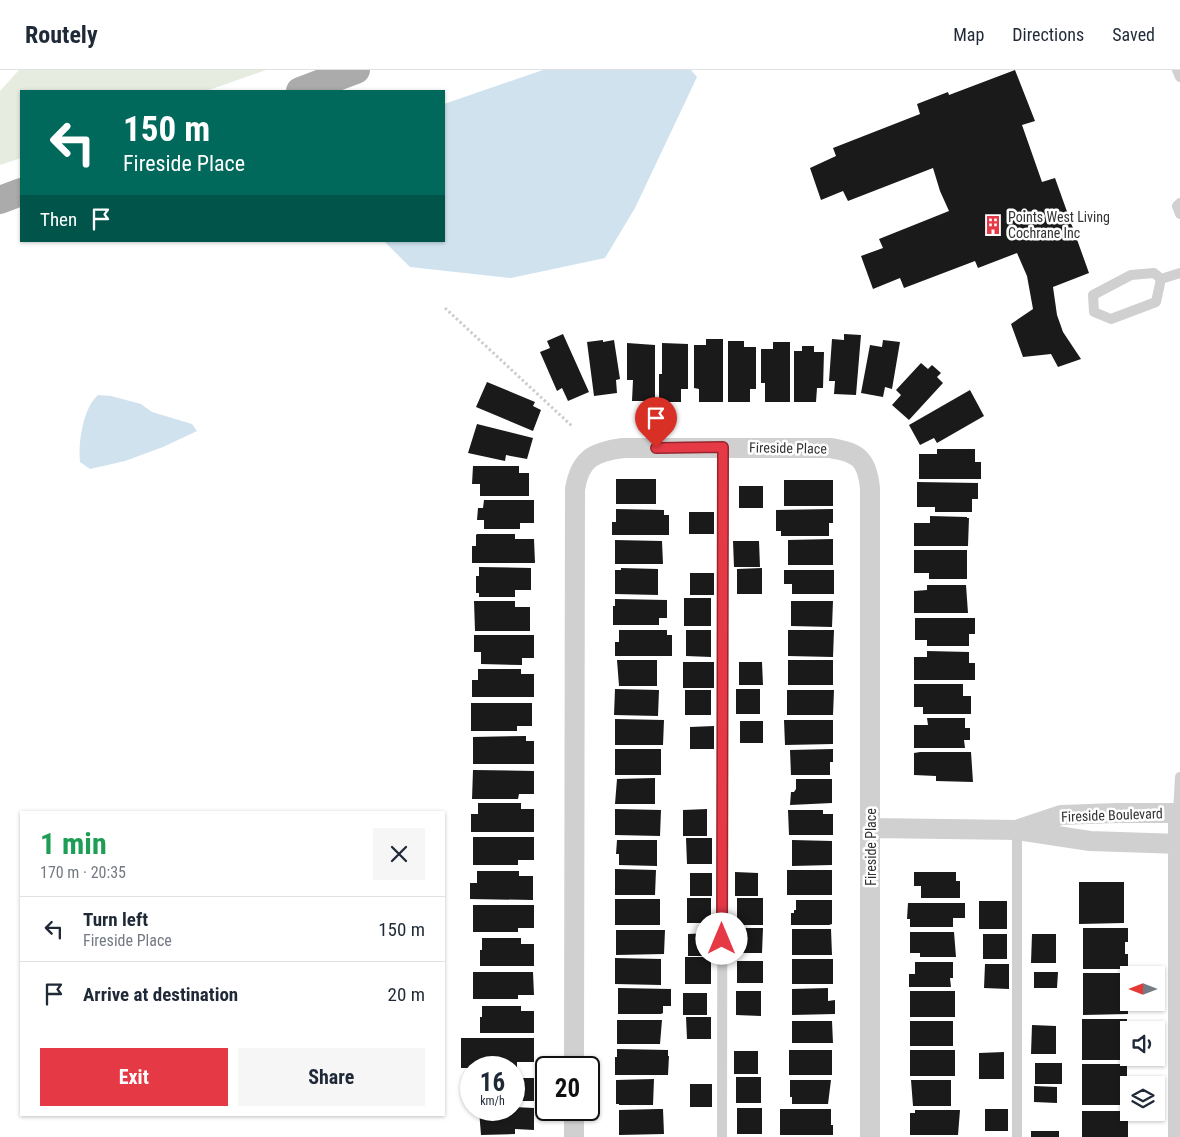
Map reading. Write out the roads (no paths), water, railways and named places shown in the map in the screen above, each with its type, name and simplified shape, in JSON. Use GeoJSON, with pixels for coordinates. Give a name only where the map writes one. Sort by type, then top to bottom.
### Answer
{"type":"FeatureCollection","features":[{"type":"Feature","properties":{"kind":"main road"},"geometry":{"type":"LineString","coordinates":[[303,90],[356,70]]}},
{"type":"Feature","properties":{"kind":"main road"},"geometry":{"type":"LineString","coordinates":[[0,200],[20,192]]}},
{"type":"Feature","properties":{"kind":"street","name":"Fireside Place"},"geometry":{"type":"LineString","coordinates":[[574,1056],[574,567],[575,489],[580,468],[587,460],[598,453],[610,449],[623,448],[723,447],[830,448],[840,450],[858,456],[868,475],[870,488],[870,1137]]}},
{"type":"Feature","properties":{"kind":"street","name":"Fireside Boulevard"},"geometry":{"type":"LineString","coordinates":[[1017,830],[1061,815],[1117,813],[1179,814]]}},
{"type":"Feature","properties":{"kind":"street"},"geometry":{"type":"LineString","coordinates":[[1178,1137],[1179,814]]}},
{"type":"Feature","properties":{"kind":"street","name":"Fireside Boulevard"},"geometry":{"type":"LineString","coordinates":[[871,828],[1017,830],[1090,841],[1179,844]]}},
{"type":"Feature","properties":{"kind":"street"},"geometry":{"type":"LineString","coordinates":[[574,1121],[574,1137]]}},
{"type":"Feature","properties":{"kind":"lane"},"geometry":{"type":"LineString","coordinates":[[1177,70],[1180,77]]}},
{"type":"Feature","properties":{"kind":"lane"},"geometry":{"type":"LineString","coordinates":[[1180,203],[1177,206],[1180,214]]}},
{"type":"Feature","properties":{"kind":"lane"},"geometry":{"type":"LineString","coordinates":[[1154,273],[1162,279],[1156,302],[1110,319],[1094,312],[1093,294],[1131,275],[1154,273]]}},
{"type":"Feature","properties":{"kind":"lane"},"geometry":{"type":"LineString","coordinates":[[1162,279],[1180,273]]}},
{"type":"Feature","properties":{"kind":"lane"},"geometry":{"type":"LineString","coordinates":[[722,1137],[723,447]]}},
{"type":"Feature","properties":{"kind":"lane"},"geometry":{"type":"LineString","coordinates":[[1179,814],[1180,777]]}},
{"type":"Feature","properties":{"kind":"lane"},"geometry":{"type":"LineString","coordinates":[[1017,830],[1017,1137]]}},
{"type":"Feature","properties":{"kind":"water"},"geometry":{"type":"Polygon","coordinates":[[[543,70],[691,70],[697,77],[635,208],[605,258],[511,278],[410,267],[385,242],[445,242],[445,104],[543,70]]]}},
{"type":"Feature","properties":{"kind":"water"},"geometry":{"type":"Polygon","coordinates":[[[98,395],[111,396],[141,404],[152,412],[192,424],[197,431],[163,447],[125,461],[90,469],[80,462],[80,445],[85,417],[98,395]]]}},
{"type":"Feature","properties":{"kind":"place","name":"Points West Living Cochrane Inc"},"geometry":{"type":"Point","coordinates":[993,225]}}]}
